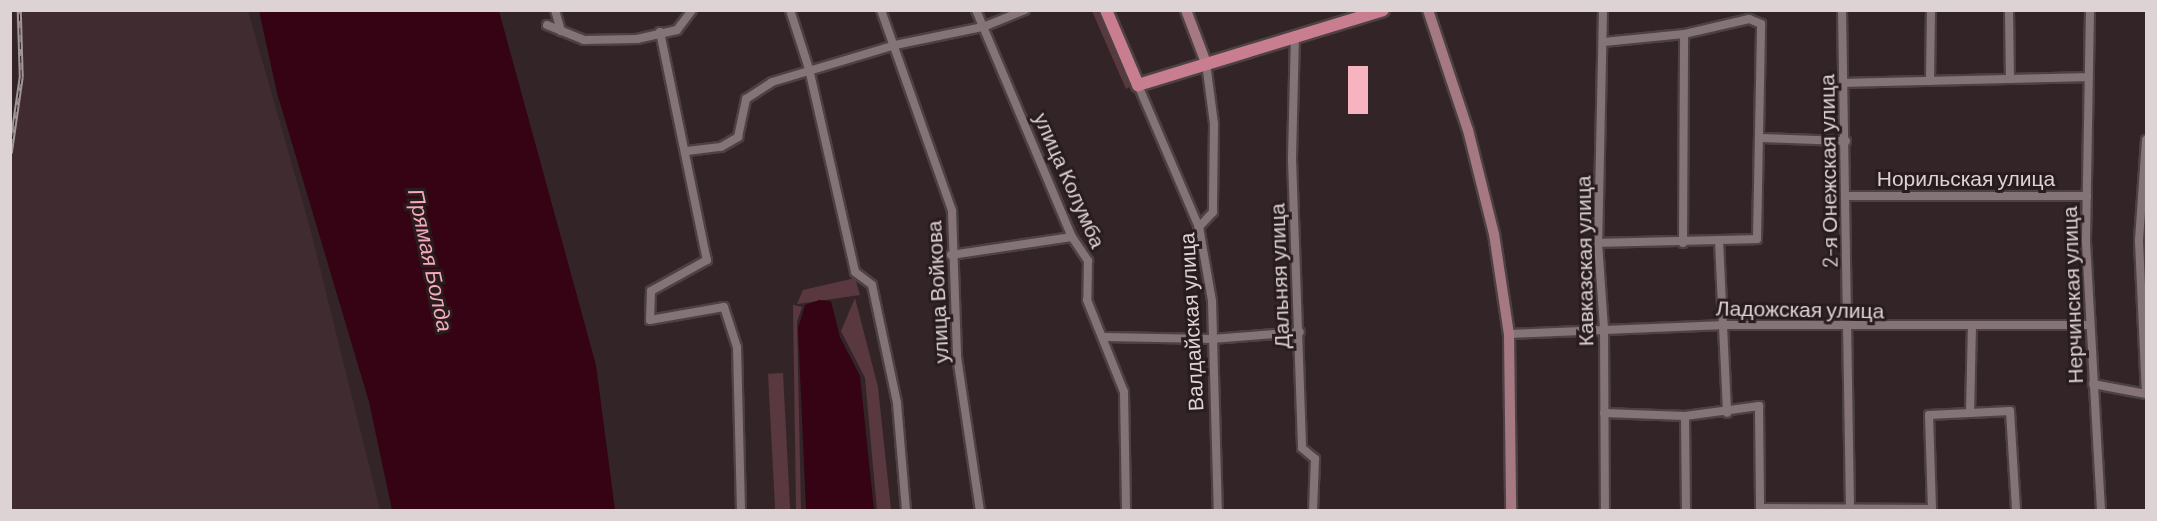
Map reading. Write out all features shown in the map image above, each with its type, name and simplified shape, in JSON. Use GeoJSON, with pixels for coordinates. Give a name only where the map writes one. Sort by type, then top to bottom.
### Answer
{"type":"FeatureCollection","features":[{"type":"Feature","properties":{"kind":"main road"},"geometry":{"type":"LineString","coordinates":[[1106,10],[1138,86],[1296,34],[1383,10]]}},
{"type":"Feature","properties":{"kind":"street"},"geometry":{"type":"LineString","coordinates":[[555,10],[561,31]]}},
{"type":"Feature","properties":{"kind":"street"},"geometry":{"type":"LineString","coordinates":[[547,25],[584,40],[637,39],[677,30],[692,10]]}},
{"type":"Feature","properties":{"kind":"street"},"geometry":{"type":"LineString","coordinates":[[790,10],[809,69],[855,272],[872,285],[897,403],[906,510]]}},
{"type":"Feature","properties":{"kind":"street","name":"улица Войкова"},"geometry":{"type":"LineString","coordinates":[[881,10],[952,211],[951,255],[957,357],[980,510]]}},
{"type":"Feature","properties":{"kind":"street","name":"улица Колумба"},"geometry":{"type":"LineString","coordinates":[[976,10],[1072,237],[1088,261],[1087,300],[1125,392],[1125,510]]}},
{"type":"Feature","properties":{"kind":"street"},"geometry":{"type":"LineString","coordinates":[[687,151],[721,147],[738,137],[746,99],[772,82],[895,45],[983,27],[1025,10]]}},
{"type":"Feature","properties":{"kind":"street"},"geometry":{"type":"LineString","coordinates":[[1186,10],[1206,63]]}},
{"type":"Feature","properties":{"kind":"street"},"geometry":{"type":"LineString","coordinates":[[1428,10],[1471,140],[1494,234],[1509,334],[1511,510]]}},
{"type":"Feature","properties":{"kind":"street","name":"Кавказская улица"},"geometry":{"type":"LineString","coordinates":[[1603,10],[1598,243],[1604,328],[1605,510]]}},
{"type":"Feature","properties":{"kind":"street","name":"2-я Онежская улица"},"geometry":{"type":"LineString","coordinates":[[1842,10],[1846,141],[1850,508]]}},
{"type":"Feature","properties":{"kind":"street"},"geometry":{"type":"LineString","coordinates":[[1930,81],[1931,10]]}},
{"type":"Feature","properties":{"kind":"street"},"geometry":{"type":"LineString","coordinates":[[2009,10],[2010,80]]}},
{"type":"Feature","properties":{"kind":"street","name":"Нерчинская улица"},"geometry":{"type":"LineString","coordinates":[[2090,10],[2087,196],[2090,325],[2101,510]]}},
{"type":"Feature","properties":{"kind":"street"},"geometry":{"type":"LineString","coordinates":[[1598,243],[1683,243],[1757,239],[1761,24],[1749,18],[1684,34],[1603,42]]}},
{"type":"Feature","properties":{"kind":"street"},"geometry":{"type":"LineString","coordinates":[[660,32],[687,151],[707,260],[651,291],[650,320],[724,307],[736,347],[741,510]]}},
{"type":"Feature","properties":{"kind":"street","name":"Дальняя улица"},"geometry":{"type":"LineString","coordinates":[[1296,34],[1292,159],[1300,332],[1302,448],[1315,459],[1313,510]]}},
{"type":"Feature","properties":{"kind":"street"},"geometry":{"type":"LineString","coordinates":[[1683,243],[1684,34]]}},
{"type":"Feature","properties":{"kind":"street","name":"Валдайская улица"},"geometry":{"type":"LineString","coordinates":[[1206,63],[1214,124],[1212,212],[1199,227],[1212,301],[1218,510]]}},
{"type":"Feature","properties":{"kind":"street"},"geometry":{"type":"LineString","coordinates":[[1844,84],[2088,77]]}},
{"type":"Feature","properties":{"kind":"street"},"geometry":{"type":"LineString","coordinates":[[1138,86],[1199,227]]}},
{"type":"Feature","properties":{"kind":"street"},"geometry":{"type":"LineString","coordinates":[[1759,138],[1846,141]]}},
{"type":"Feature","properties":{"kind":"street"},"geometry":{"type":"LineString","coordinates":[[2093,384],[2146,394],[2139,241],[2146,140]]}},
{"type":"Feature","properties":{"kind":"street","name":"Норильская улица"},"geometry":{"type":"LineString","coordinates":[[1846,196],[2087,196]]}},
{"type":"Feature","properties":{"kind":"street"},"geometry":{"type":"LineString","coordinates":[[951,255],[1072,237]]}},
{"type":"Feature","properties":{"kind":"street"},"geometry":{"type":"LineString","coordinates":[[1719,241],[1725,326],[1727,413]]}},
{"type":"Feature","properties":{"kind":"street","name":"Ладожская улица"},"geometry":{"type":"LineString","coordinates":[[1509,334],[1604,328],[1725,326],[1972,328],[2090,325]]}},
{"type":"Feature","properties":{"kind":"street"},"geometry":{"type":"LineString","coordinates":[[1970,413],[1972,328]]}},
{"type":"Feature","properties":{"kind":"street"},"geometry":{"type":"LineString","coordinates":[[1104,337],[1212,339],[1300,332]]}},
{"type":"Feature","properties":{"kind":"street"},"geometry":{"type":"LineString","coordinates":[[1604,413],[1685,416],[1727,413],[1759,406],[1760,509],[1932,509],[1929,415],[2010,411],[2016,510]]}},
{"type":"Feature","properties":{"kind":"street"},"geometry":{"type":"LineString","coordinates":[[1685,416],[1686,510]]}},
{"type":"Feature","properties":{"kind":"shaded area"},"geometry":{"type":"Polygon","coordinates":[[[15,11],[248,11],[310,228],[380,510],[11,510],[10,161],[20,61],[15,11]]]}},
{"type":"Feature","properties":{"kind":"shaded area"},"geometry":{"type":"Polygon","coordinates":[[[1092,11],[1097,11],[1133,85],[1126,89],[1092,11]]]}},
{"type":"Feature","properties":{"kind":"shaded area"},"geometry":{"type":"Polygon","coordinates":[[[855,278],[860,295],[797,304],[803,290],[855,278]]]}},
{"type":"Feature","properties":{"kind":"shaded area"},"geometry":{"type":"Polygon","coordinates":[[[855,298],[878,387],[891,510],[877,510],[865,378],[841,331],[855,298]]]}},
{"type":"Feature","properties":{"kind":"shaded area"},"geometry":{"type":"Polygon","coordinates":[[[793,305],[802,307],[797,322],[801,510],[796,510],[793,305]]]}},
{"type":"Feature","properties":{"kind":"shaded area"},"geometry":{"type":"Polygon","coordinates":[[[783,373],[790,510],[775,510],[768,374],[783,373]]]}},
{"type":"Feature","properties":{"kind":"water","name":"Прямая Болда"},"geometry":{"type":"Polygon","coordinates":[[[259,11],[499,11],[596,365],[615,510],[392,510],[369,402],[277,93],[259,11]]]}},
{"type":"Feature","properties":{"kind":"water"},"geometry":{"type":"Polygon","coordinates":[[[819,300],[831,301],[840,337],[860,376],[874,510],[806,510],[798,328],[805,305],[819,300]]]}},
{"type":"Feature","properties":{"kind":"building"},"geometry":{"type":"Polygon","coordinates":[[[1348,66],[1368,66],[1368,114],[1348,114],[1348,66]]]}},
{"type":"Feature","properties":{"kind":"railway"},"geometry":{"type":"LineString","coordinates":[[10,153],[21,77],[19,10]]}}]}
